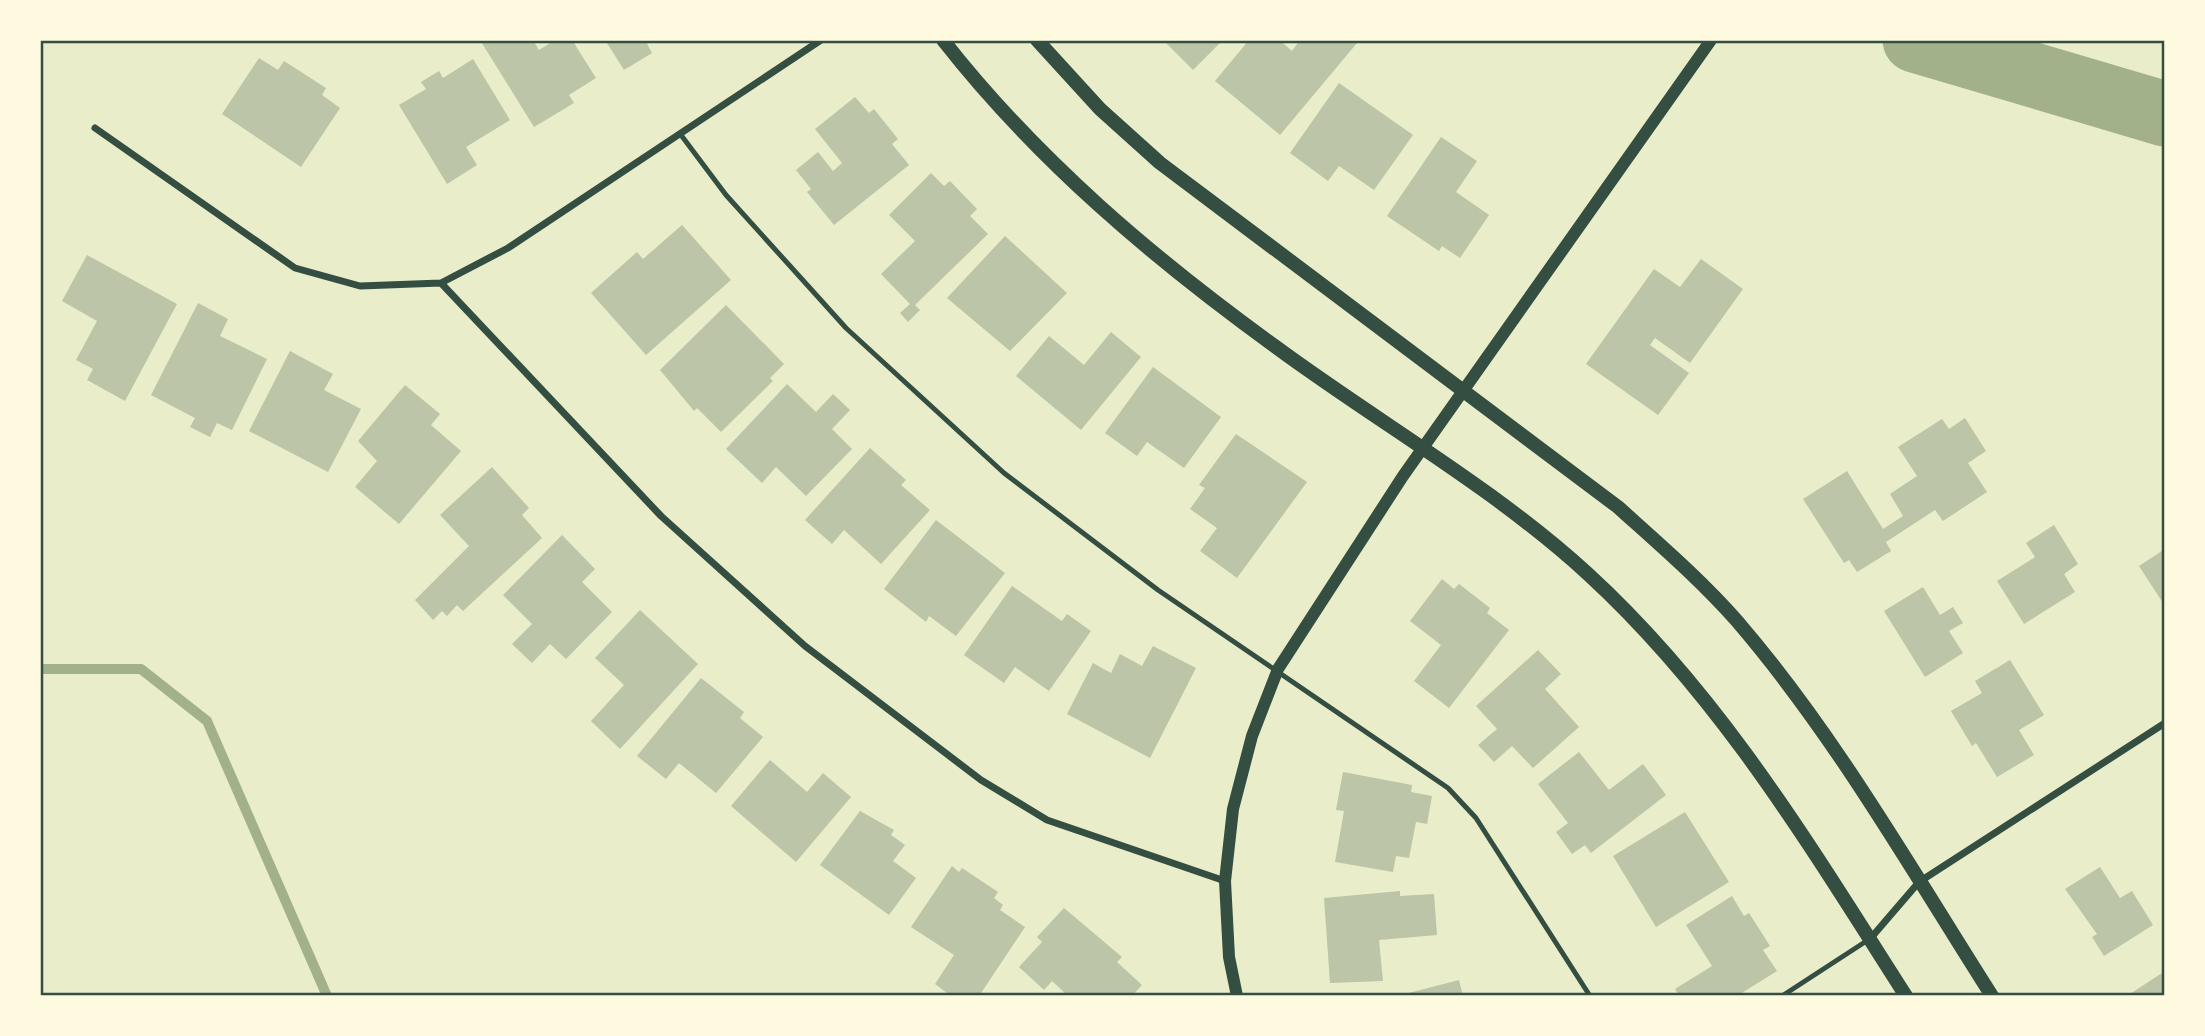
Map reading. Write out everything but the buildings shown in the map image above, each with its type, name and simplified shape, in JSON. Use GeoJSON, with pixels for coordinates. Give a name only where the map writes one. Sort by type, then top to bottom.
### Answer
{"type":"FeatureCollection","features":[{"type":"Feature","properties":{"kind":"main road"},"geometry":{"type":"LineString","coordinates":[[943,40],[974,80],[1046,158],[1120,225],[1276,348],[1423,448],[1585,571],[1653,638],[1735,736],[1796,823],[1906,996]]}},
{"type":"Feature","properties":{"kind":"main road"},"geometry":{"type":"LineString","coordinates":[[1037,40],[1100,109],[1160,163],[1618,507],[1684,566],[1736,621],[1832,749],[1992,996]]}},
{"type":"Feature","properties":{"kind":"street"},"geometry":{"type":"LineString","coordinates":[[95,128],[295,268],[360,286],[441,283],[508,248],[821,40]]}},
{"type":"Feature","properties":{"kind":"street"},"geometry":{"type":"LineString","coordinates":[[1237,996],[1229,957],[1226,881],[1236,797],[1252,736],[1278,669],[1423,448],[1711,40]]}},
{"type":"Feature","properties":{"kind":"street"},"geometry":{"type":"LineString","coordinates":[[441,283],[661,516],[816,655],[981,780],[1047,820],[1226,881]]}},
{"type":"Feature","properties":{"kind":"street"},"geometry":{"type":"LineString","coordinates":[[1870,939],[1919,882],[2165,723]]}},
{"type":"Feature","properties":{"kind":"lane"},"geometry":{"type":"LineString","coordinates":[[681,135],[726,195],[846,328],[1004,472],[1158,590],[1278,669],[1457,798],[1476,818],[1590,996]]}},
{"type":"Feature","properties":{"kind":"lane"},"geometry":{"type":"LineString","coordinates":[[1782,996],[1870,939]]}},
{"type":"Feature","properties":{"kind":"waterway"},"geometry":{"type":"LineString","coordinates":[[1915,40],[2165,114]]}},
{"type":"Feature","properties":{"kind":"waterway"},"geometry":{"type":"LineString","coordinates":[[40,669],[141,669],[207,721],[327,996]]}}]}
